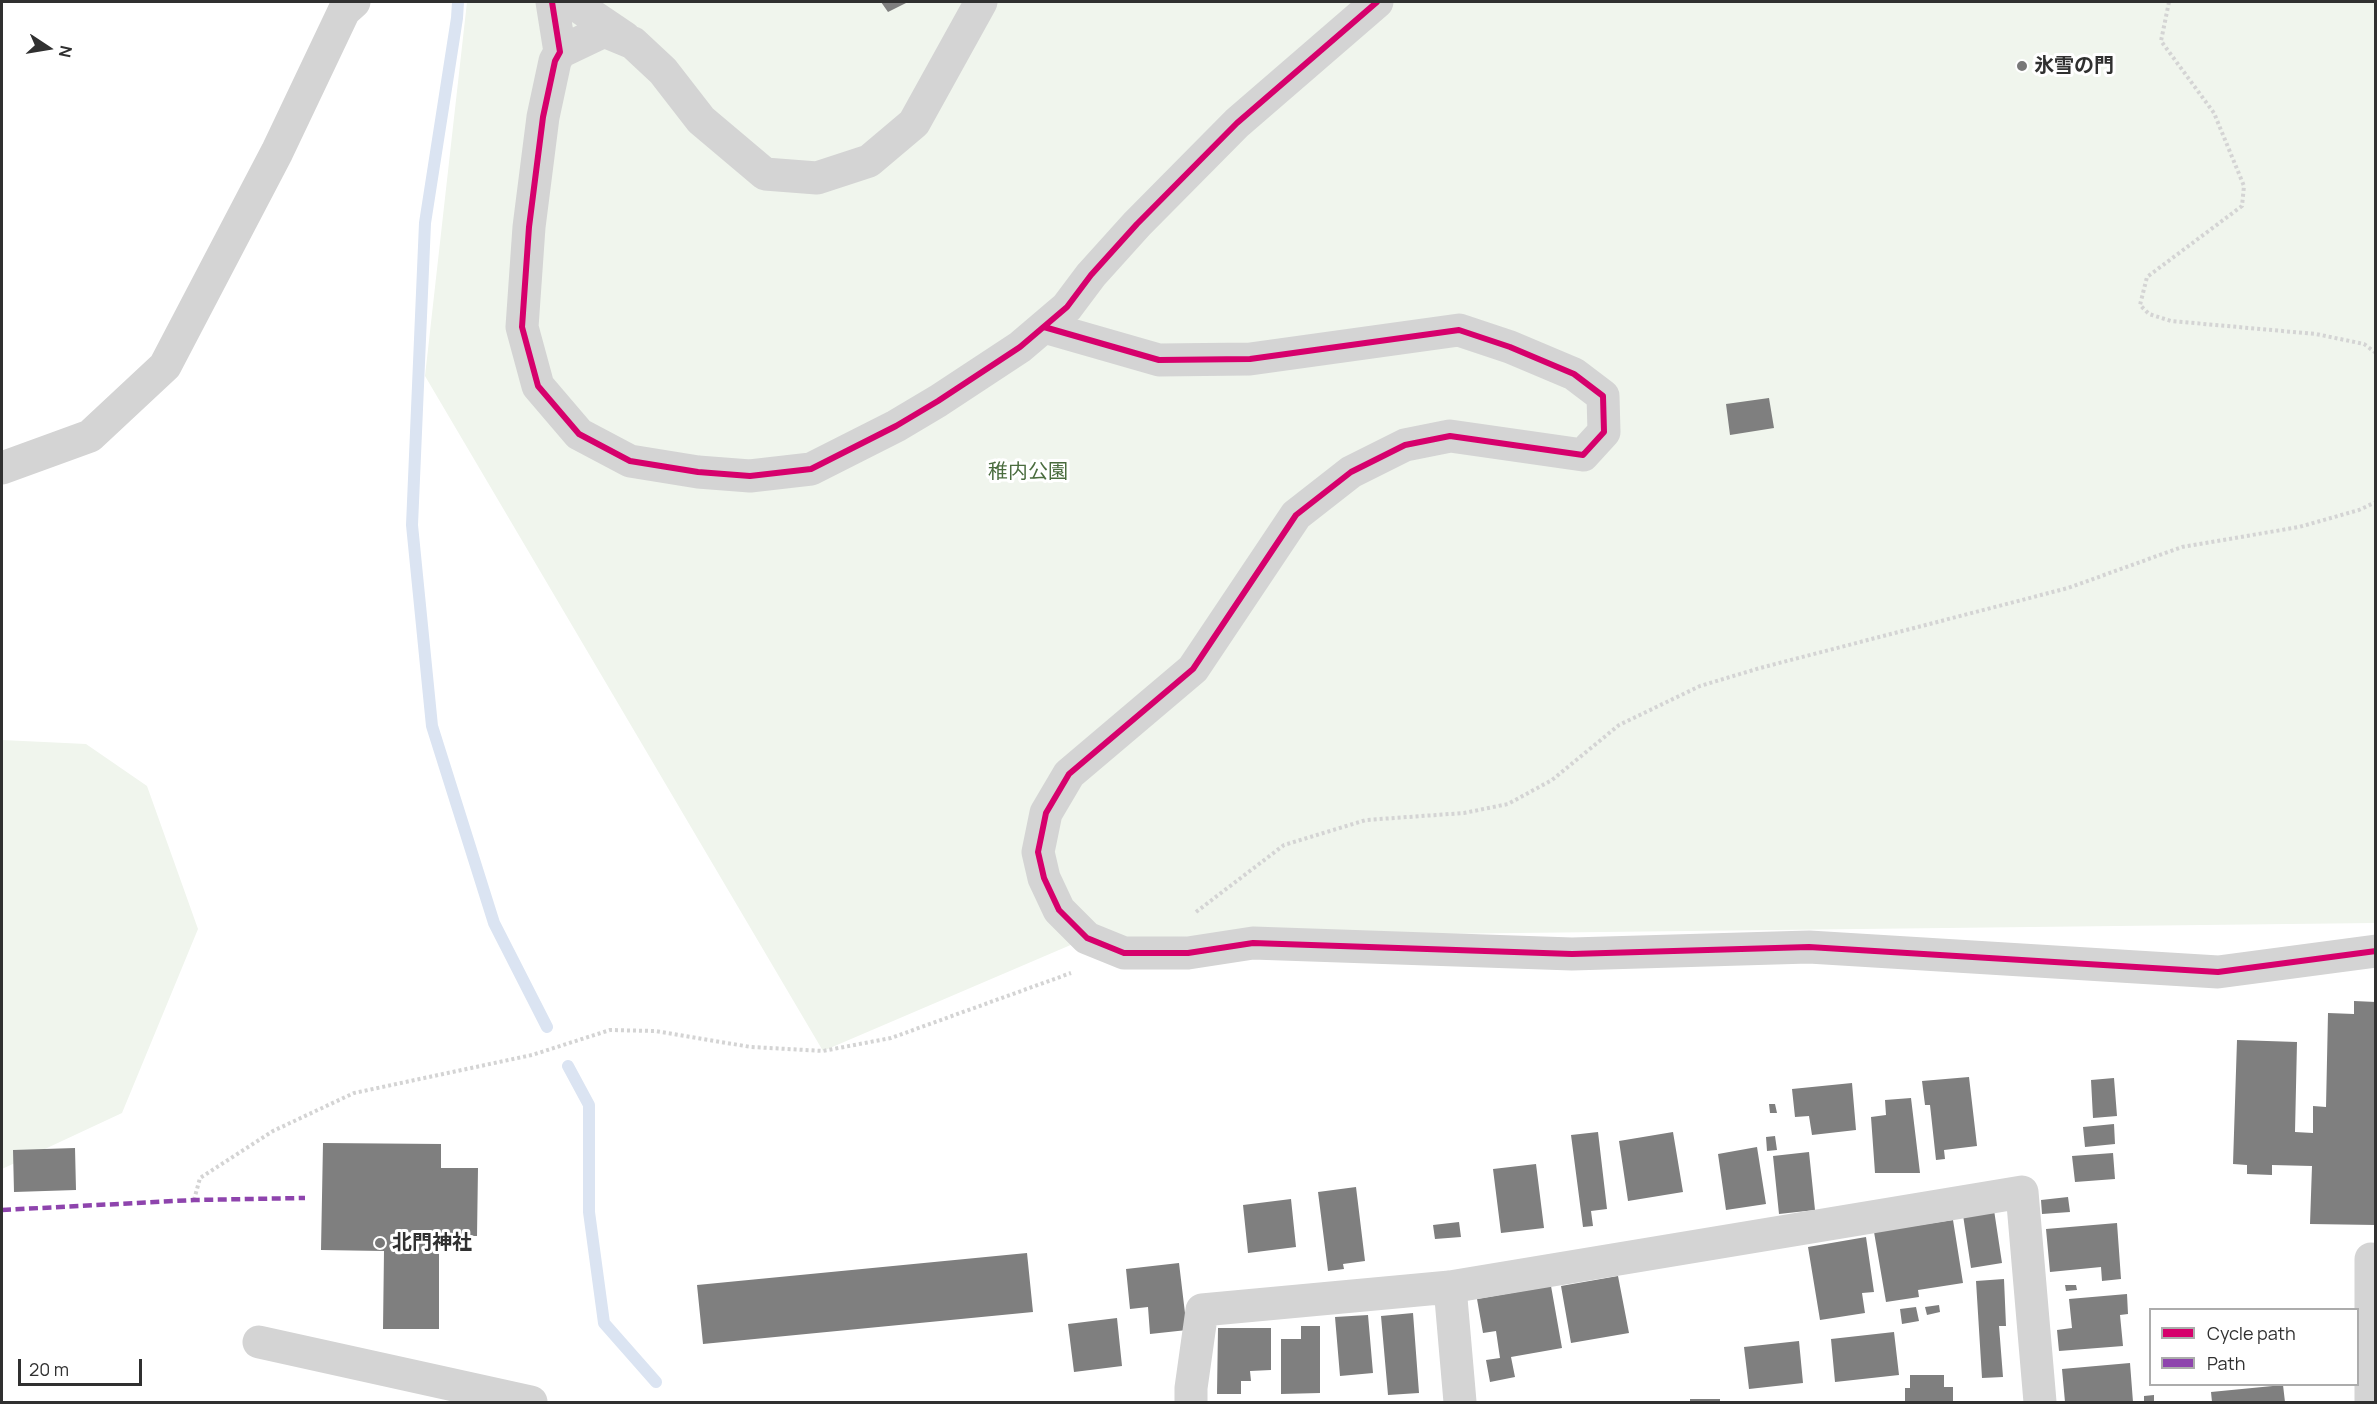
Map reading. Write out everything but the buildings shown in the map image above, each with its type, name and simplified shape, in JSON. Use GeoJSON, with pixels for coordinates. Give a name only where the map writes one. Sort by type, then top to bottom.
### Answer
{"type":"FeatureCollection","features":[{"type":"Feature","properties":{"kind":"street"},"geometry":{"type":"LineString","coordinates":[[2,468],[90,436],[165,366],[277,152],[344,11],[354,2]]}},
{"type":"Feature","properties":{"kind":"street"},"geometry":{"type":"LineString","coordinates":[[552,2],[560,51],[555,61],[543,117],[529,227],[522,327],[538,386],[579,434],[630,461],[698,472],[750,476],[811,469],[896,426],[1020,347],[1068,307],[1091,275],[1137,224],[1238,123],[1377,2]]}},
{"type":"Feature","properties":{"kind":"street"},"geometry":{"type":"LineString","coordinates":[[572,2],[633,43],[663,71],[701,120],[765,174],[817,178],[869,161],[914,123],[981,2]]}},
{"type":"Feature","properties":{"kind":"street"},"geometry":{"type":"LineString","coordinates":[[560,51],[604,31],[633,43]]}},
{"type":"Feature","properties":{"kind":"street"},"geometry":{"type":"LineString","coordinates":[[1044,327],[1159,360],[1250,358],[1459,330],[1510,346],[1574,374],[1603,396],[1604,432],[1583,455],[1450,436],[1404,445],[1351,472],[1296,515],[1193,669],[1069,774],[1046,813],[1038,852],[1044,878],[1059,910],[1087,938],[1124,953],[1188,953],[1253,943],[1572,954],[1809,947],[2217,972],[2376,951]]}},
{"type":"Feature","properties":{"kind":"street"},"geometry":{"type":"LineString","coordinates":[[1191,1402],[1202,1311],[1450,1287],[2022,1192],[2040,1402]]}},
{"type":"Feature","properties":{"kind":"street"},"geometry":{"type":"LineString","coordinates":[[2371,1259],[2371,1402]]}},
{"type":"Feature","properties":{"kind":"street"},"geometry":{"type":"LineString","coordinates":[[1450,1287],[1460,1402]]}},
{"type":"Feature","properties":{"kind":"street"},"geometry":{"type":"LineString","coordinates":[[259,1342],[531,1402]]}},
{"type":"Feature","properties":{"kind":"path"},"geometry":{"type":"LineString","coordinates":[[2169,2],[2161,41],[2214,113],[2244,186],[2242,206],[2147,277],[2140,305],[2150,314],[2171,321],[2316,334],[2364,344],[2376,353]]}},
{"type":"Feature","properties":{"kind":"path"},"geometry":{"type":"LineString","coordinates":[[1189,918],[1284,845],[1366,820],[1464,813],[1508,804],[1552,780],[1619,725],[1700,686],[1760,668],[2068,588],[2182,547],[2299,527],[2359,510],[2376,502]]}},
{"type":"Feature","properties":{"kind":"path"},"geometry":{"type":"LineString","coordinates":[[195,1200],[200,1178],[273,1131],[354,1093],[532,1054],[610,1030],[655,1031],[751,1047],[823,1051],[891,1038],[1124,953]]}},
{"type":"Feature","properties":{"kind":"green space","name":"稚内公園"},"geometry":{"type":"Polygon","coordinates":[[[467,2],[2375,2],[2375,923],[1087,938],[823,1051],[425,376],[467,2]]]}},
{"type":"Feature","properties":{"kind":"green space"},"geometry":{"type":"Polygon","coordinates":[[[2,740],[86,744],[147,786],[198,929],[122,1113],[2,1169],[2,740]]]}},
{"type":"Feature","properties":{"kind":"waterway"},"geometry":{"type":"LineString","coordinates":[[458,2],[425,223],[412,525],[432,726],[494,923],[547,1027]]}},
{"type":"Feature","properties":{"kind":"waterway"},"geometry":{"type":"LineString","coordinates":[[568,1066],[589,1105],[589,1212],[604,1323],[656,1382]]}},
{"type":"Feature","properties":{"kind":"marked path"},"geometry":{"type":"LineString","coordinates":[[2,1210],[194,1200],[305,1198]]}},
{"type":"Feature","properties":{"kind":"cycle path"},"geometry":{"type":"LineString","coordinates":[[552,2],[560,52],[555,61],[543,117],[529,227],[522,327],[538,386],[579,434],[630,461],[698,472],[750,476],[811,469],[896,426],[1020,347],[1067,307],[1091,275],[1137,224],[1237,123],[1377,2]]}},
{"type":"Feature","properties":{"kind":"cycle path"},"geometry":{"type":"LineString","coordinates":[[1044,327],[1159,360],[1250,359],[1459,330],[1510,347],[1574,374],[1603,396],[1604,432],[1583,455],[1450,436],[1405,445],[1351,472],[1296,515],[1193,669],[1069,774],[1046,813],[1038,852],[1044,878],[1059,910],[1087,938],[1124,953],[1188,953],[1253,943],[1572,954],[1809,947],[2218,972],[2376,951]]}},
{"type":"Feature","properties":{"kind":"place","name":"氷雪の門"},"geometry":{"type":"Point","coordinates":[2022,66]}},
{"type":"Feature","properties":{"kind":"place","name":"北門神社"},"geometry":{"type":"Point","coordinates":[380,1243]}}]}
